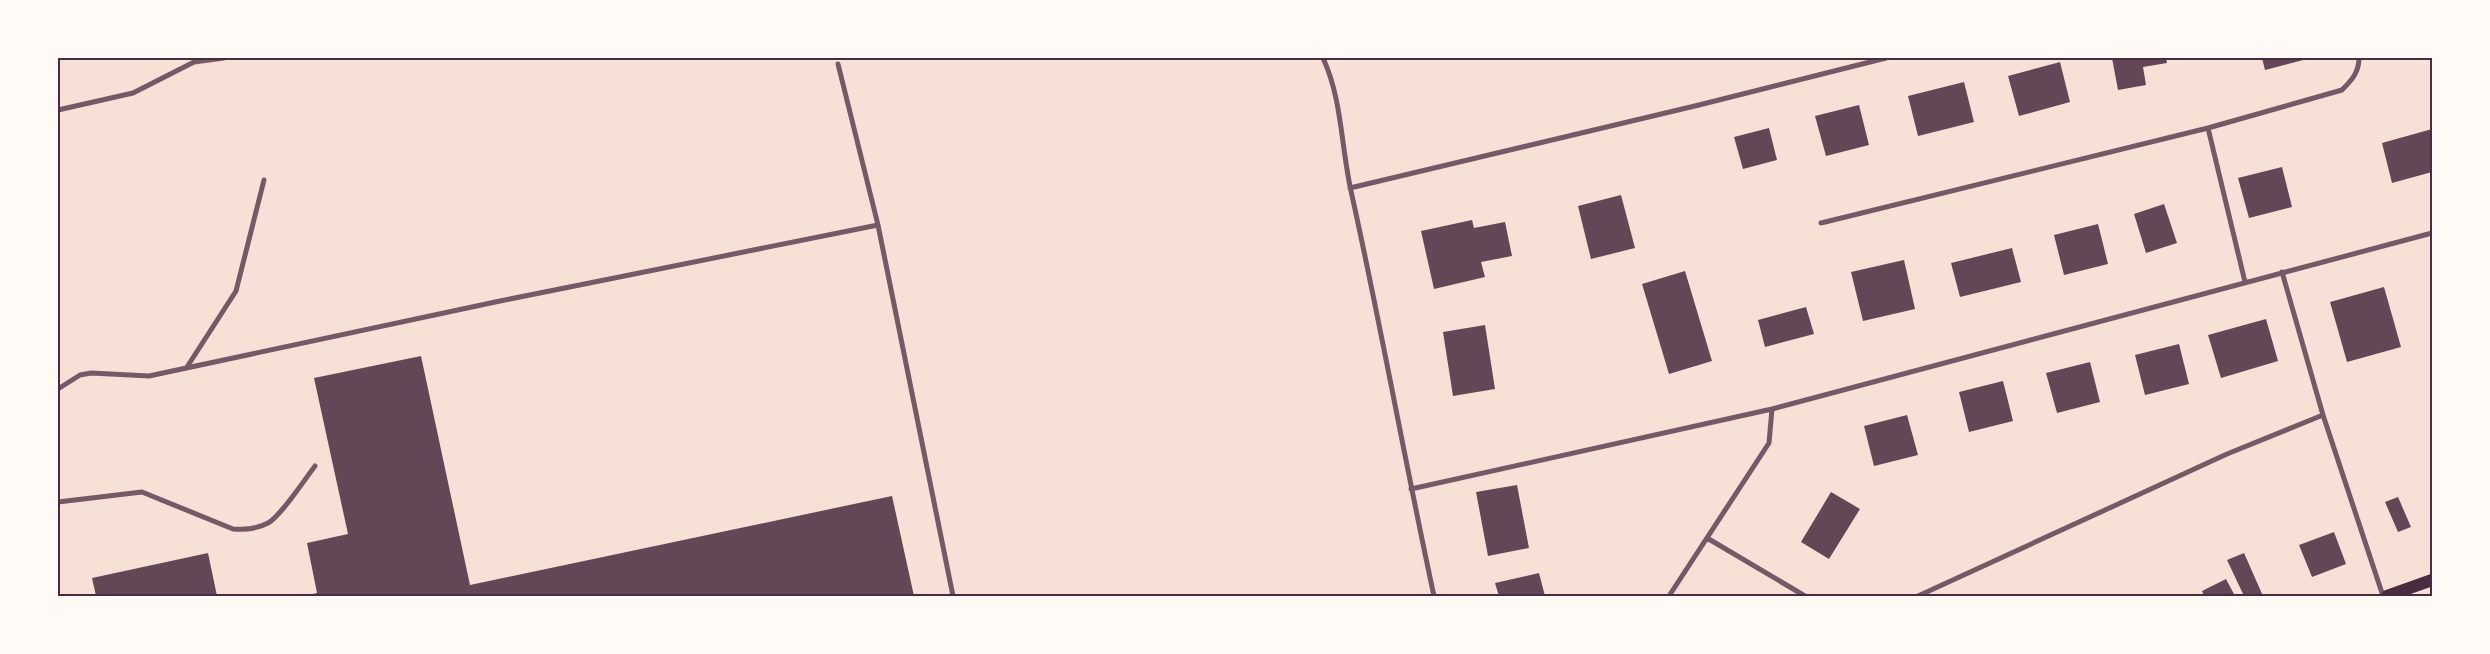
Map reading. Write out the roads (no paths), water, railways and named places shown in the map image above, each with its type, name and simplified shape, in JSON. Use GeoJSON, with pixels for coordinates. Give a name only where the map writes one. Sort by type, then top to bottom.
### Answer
{"type":"FeatureCollection","features":[{"type":"Feature","properties":{"kind":"main road"},"geometry":{"type":"LineString","coordinates":[[2385,596],[2432,580]]}},
{"type":"Feature","properties":{"kind":"street"},"geometry":{"type":"LineString","coordinates":[[58,110],[133,93],[194,62],[224,58]]}},
{"type":"Feature","properties":{"kind":"street"},"geometry":{"type":"LineString","coordinates":[[1322,58],[1330,74],[1338,108],[1350,188],[1375,299],[1411,489],[1434,596]]}},
{"type":"Feature","properties":{"kind":"street"},"geometry":{"type":"LineString","coordinates":[[1350,188],[1690,108],[1886,58]]}},
{"type":"Feature","properties":{"kind":"street"},"geometry":{"type":"LineString","coordinates":[[1821,223],[2208,128],[2342,90],[2352,80],[2359,66],[2359,58]]}},
{"type":"Feature","properties":{"kind":"street"},"geometry":{"type":"LineString","coordinates":[[838,64],[878,225],[953,596]]}},
{"type":"Feature","properties":{"kind":"street"},"geometry":{"type":"LineString","coordinates":[[2208,128],[2245,282]]}},
{"type":"Feature","properties":{"kind":"street"},"geometry":{"type":"LineString","coordinates":[[187,367],[236,291],[264,180]]}},
{"type":"Feature","properties":{"kind":"street"},"geometry":{"type":"LineString","coordinates":[[58,389],[86,374],[149,376],[878,225]]}},
{"type":"Feature","properties":{"kind":"street"},"geometry":{"type":"LineString","coordinates":[[1411,489],[1772,409],[2432,233]]}},
{"type":"Feature","properties":{"kind":"street"},"geometry":{"type":"LineString","coordinates":[[2282,272],[2323,415],[2385,596]]}},
{"type":"Feature","properties":{"kind":"street"},"geometry":{"type":"LineString","coordinates":[[1669,596],[1769,443],[1772,409]]}},
{"type":"Feature","properties":{"kind":"street"},"geometry":{"type":"LineString","coordinates":[[1918,596],[2227,454],[2323,415]]}},
{"type":"Feature","properties":{"kind":"street"},"geometry":{"type":"LineString","coordinates":[[58,502],[142,492],[234,529],[242,530],[269,523],[315,466]]}},
{"type":"Feature","properties":{"kind":"street"},"geometry":{"type":"LineString","coordinates":[[1707,538],[1805,596]]}}]}
